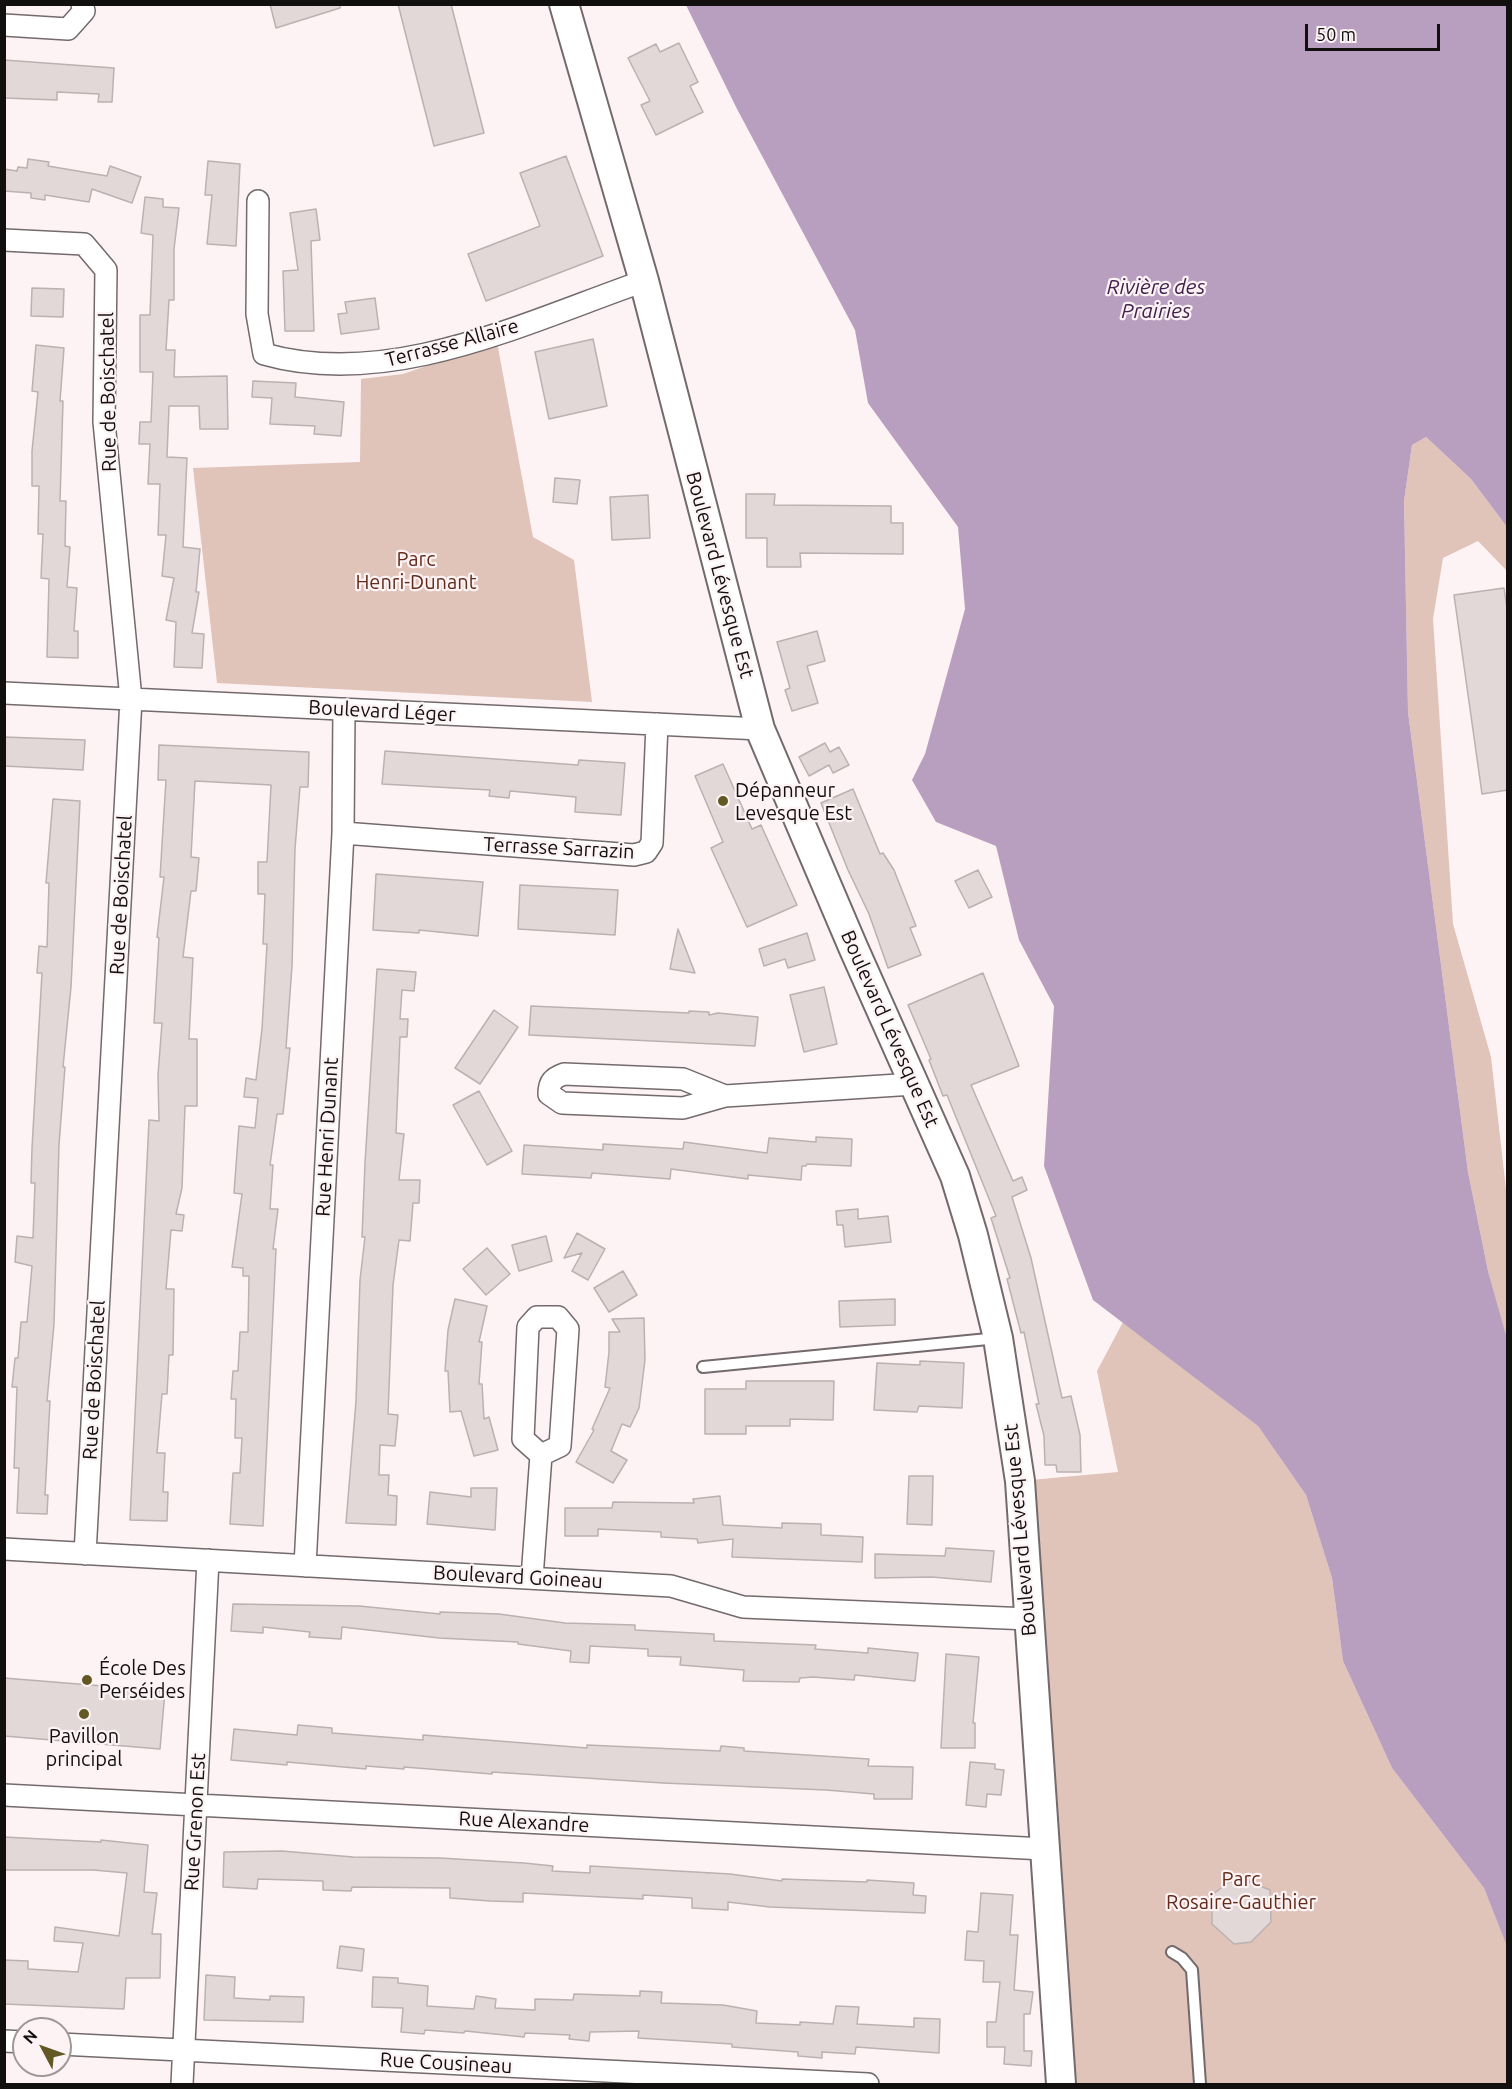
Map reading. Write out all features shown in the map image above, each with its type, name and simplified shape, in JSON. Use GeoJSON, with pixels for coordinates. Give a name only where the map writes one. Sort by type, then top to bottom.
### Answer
{"type":"FeatureCollection","features":[{"type":"Feature","properties":{"kind":"street"},"geometry":{"type":"LineString","coordinates":[[4,25],[68,29],[84,11],[82,4]]}},
{"type":"Feature","properties":{"kind":"street","name":"Boulevard Lévesque Est"},"geometry":{"type":"LineString","coordinates":[[564,4],[644,281],[760,729],[955,1176],[973,1235],[998,1338],[1020,1481],[1061,2085]]}},
{"type":"Feature","properties":{"kind":"street","name":"Terrasse Allaire"},"geometry":{"type":"LineString","coordinates":[[258,201],[256,314],[264,354],[294,362],[361,364],[392,362],[496,333],[644,281]]}},
{"type":"Feature","properties":{"kind":"street","name":"Rue de Boischatel"},"geometry":{"type":"LineString","coordinates":[[4,240],[84,244],[106,270],[104,422],[131,699],[85,1554]]}},
{"type":"Feature","properties":{"kind":"street","name":"Boulevard Léger"},"geometry":{"type":"LineString","coordinates":[[4,693],[760,729]]}},
{"type":"Feature","properties":{"kind":"street","name":"Rue Henri Dunant"},"geometry":{"type":"LineString","coordinates":[[305,1566],[343,833],[344,709]]}},
{"type":"Feature","properties":{"kind":"street","name":"Terrasse Sarrazin"},"geometry":{"type":"LineString","coordinates":[[343,833],[634,855],[646,852],[652,843],[657,724]]}},
{"type":"Feature","properties":{"kind":"street"},"geometry":{"type":"LineString","coordinates":[[725,1096],[683,1079],[564,1074],[555,1077],[549,1085],[549,1094],[562,1103],[682,1108],[725,1096],[914,1084]]}},
{"type":"Feature","properties":{"kind":"street"},"geometry":{"type":"LineString","coordinates":[[537,1317],[558,1317],[568,1329],[560,1446],[541,1455],[523,1439],[528,1327],[537,1317]]}},
{"type":"Feature","properties":{"kind":"street"},"geometry":{"type":"LineString","coordinates":[[532,1578],[541,1455]]}},
{"type":"Feature","properties":{"kind":"street","name":"Boulevard Goineau"},"geometry":{"type":"LineString","coordinates":[[4,1549],[671,1586],[743,1607],[1029,1619]]}},
{"type":"Feature","properties":{"kind":"street","name":"Rue Grenon Est"},"geometry":{"type":"LineString","coordinates":[[182,2085],[208,1560]]}},
{"type":"Feature","properties":{"kind":"street","name":"Rue Alexandre"},"geometry":{"type":"LineString","coordinates":[[4,1795],[1044,1849]]}},
{"type":"Feature","properties":{"kind":"street","name":"Rue Cousineau"},"geometry":{"type":"LineString","coordinates":[[72,2045],[868,2085]]}},
{"type":"Feature","properties":{"kind":"lane"},"geometry":{"type":"LineString","coordinates":[[703,1367],[998,1338]]}},
{"type":"Feature","properties":{"kind":"lane"},"geometry":{"type":"LineString","coordinates":[[1172,1952],[1182,1958],[1192,1970],[1200,2085]]}},
{"type":"Feature","properties":{"kind":"green space","name":"Parc Henri-Dunant"},"geometry":{"type":"Polygon","coordinates":[[[497,342],[533,537],[574,560],[592,702],[217,683],[193,468],[360,462],[361,379],[403,374],[497,342]]]}},
{"type":"Feature","properties":{"kind":"green space"},"geometry":{"type":"Polygon","coordinates":[[[1426,437],[1471,479],[1507,527],[1507,571],[1478,541],[1443,558],[1433,619],[1453,924],[1491,1057],[1507,1198],[1507,1341],[1488,1271],[1468,1172],[1408,712],[1404,501],[1412,445],[1426,437]]]}},
{"type":"Feature","properties":{"kind":"green space","name":"Parc Rosaire-Gauthier"},"geometry":{"type":"Polygon","coordinates":[[[1123,1322],[1258,1426],[1306,1495],[1332,1578],[1343,1661],[1392,1768],[1484,1888],[1507,1944],[1507,2084],[1061,2084],[1020,1481],[1118,1472],[1097,1371],[1123,1322]]]}},
{"type":"Feature","properties":{"kind":"water","name":"Rivière des Prairies"},"geometry":{"type":"Polygon","coordinates":[[[686,5],[1507,5],[1507,527],[1471,479],[1426,437],[1412,445],[1404,501],[1408,712],[1468,1172],[1488,1271],[1507,1339],[1507,1946],[1484,1888],[1392,1768],[1343,1661],[1332,1578],[1306,1495],[1258,1426],[1093,1300],[1044,1166],[1054,1006],[1019,940],[996,846],[936,822],[912,780],[925,754],[965,609],[958,527],[868,403],[855,330],[737,109],[686,5]]]}},
{"type":"Feature","properties":{"kind":"building"},"geometry":{"type":"Polygon","coordinates":[[[270,4],[340,4],[340,8],[276,28],[270,4]]]}},
{"type":"Feature","properties":{"kind":"building"},"geometry":{"type":"Polygon","coordinates":[[[398,4],[451,4],[484,133],[434,146],[398,4]]]}},
{"type":"Feature","properties":{"kind":"building"},"geometry":{"type":"Polygon","coordinates":[[[679,43],[698,82],[690,86],[703,112],[656,135],[641,105],[650,101],[628,58],[656,44],[660,52],[679,43]]]}},
{"type":"Feature","properties":{"kind":"building"},"geometry":{"type":"Polygon","coordinates":[[[4,60],[114,68],[112,102],[98,102],[99,94],[57,92],[57,100],[4,98],[4,60]]]}},
{"type":"Feature","properties":{"kind":"building"},"geometry":{"type":"Polygon","coordinates":[[[566,156],[603,256],[486,301],[468,254],[540,226],[520,173],[566,156]]]}},
{"type":"Feature","properties":{"kind":"building"},"geometry":{"type":"Polygon","coordinates":[[[28,159],[49,162],[48,166],[107,176],[110,166],[141,177],[132,203],[92,189],[89,202],[45,195],[45,200],[31,198],[31,193],[4,191],[4,169],[17,171],[18,167],[27,168],[28,159]]]}},
{"type":"Feature","properties":{"kind":"building"},"geometry":{"type":"Polygon","coordinates":[[[208,161],[240,164],[236,246],[207,244],[212,195],[205,195],[208,161]]]}},
{"type":"Feature","properties":{"kind":"building"},"geometry":{"type":"Polygon","coordinates":[[[145,197],[163,199],[163,207],[179,208],[174,249],[174,300],[169,300],[166,350],[175,350],[174,377],[227,376],[228,429],[200,429],[199,406],[169,406],[167,457],[187,458],[183,547],[200,549],[196,592],[199,592],[192,633],[204,634],[202,668],[174,667],[176,622],[166,620],[174,578],[162,576],[166,535],[158,535],[160,484],[148,484],[150,444],[139,444],[140,422],[151,422],[153,372],[140,372],[140,315],[150,315],[153,235],[141,233],[145,197]]]}},
{"type":"Feature","properties":{"kind":"building"},"geometry":{"type":"Polygon","coordinates":[[[316,209],[320,240],[311,241],[314,331],[285,331],[283,271],[298,270],[290,213],[316,209]]]}},
{"type":"Feature","properties":{"kind":"building"},"geometry":{"type":"Polygon","coordinates":[[[32,288],[64,289],[63,317],[31,316],[32,288]]]}},
{"type":"Feature","properties":{"kind":"building"},"geometry":{"type":"Polygon","coordinates":[[[375,298],[379,329],[341,334],[338,314],[347,313],[345,302],[375,298]]]}},
{"type":"Feature","properties":{"kind":"building"},"geometry":{"type":"Polygon","coordinates":[[[593,339],[607,406],[549,419],[535,352],[593,339]]]}},
{"type":"Feature","properties":{"kind":"building"},"geometry":{"type":"Polygon","coordinates":[[[36,345],[64,348],[60,401],[63,401],[60,501],[66,501],[65,546],[70,547],[67,587],[77,588],[74,631],[78,631],[78,658],[47,657],[49,579],[41,578],[43,534],[38,534],[39,486],[32,486],[32,451],[38,392],[32,391],[36,345]]]}},
{"type":"Feature","properties":{"kind":"building"},"geometry":{"type":"Polygon","coordinates":[[[253,381],[296,383],[295,397],[344,402],[341,436],[314,434],[315,426],[270,424],[272,398],[252,397],[253,381]]]}},
{"type":"Feature","properties":{"kind":"building"},"geometry":{"type":"Polygon","coordinates":[[[555,478],[580,480],[577,504],[553,502],[555,478]]]}},
{"type":"Feature","properties":{"kind":"building"},"geometry":{"type":"Polygon","coordinates":[[[746,494],[775,494],[774,505],[891,506],[891,523],[903,523],[903,554],[800,553],[801,567],[767,567],[767,538],[746,538],[746,494]]]}},
{"type":"Feature","properties":{"kind":"building"},"geometry":{"type":"Polygon","coordinates":[[[648,495],[650,538],[612,540],[610,497],[648,495]]]}},
{"type":"Feature","properties":{"kind":"building"},"geometry":{"type":"Polygon","coordinates":[[[1504,588],[1508,615],[1508,790],[1482,794],[1454,595],[1504,588]]]}},
{"type":"Feature","properties":{"kind":"building"},"geometry":{"type":"Polygon","coordinates":[[[817,631],[825,661],[807,666],[818,703],[792,711],[785,690],[790,688],[777,642],[817,631]]]}},
{"type":"Feature","properties":{"kind":"building"},"geometry":{"type":"Polygon","coordinates":[[[4,737],[85,740],[83,770],[4,766],[4,737]]]}},
{"type":"Feature","properties":{"kind":"building"},"geometry":{"type":"Polygon","coordinates":[[[825,743],[830,752],[839,747],[849,765],[833,773],[829,765],[809,776],[799,757],[825,743]]]}},
{"type":"Feature","properties":{"kind":"building"},"geometry":{"type":"Polygon","coordinates":[[[159,745],[309,752],[308,787],[300,787],[295,849],[292,966],[286,1048],[290,1048],[283,1114],[277,1114],[270,1165],[273,1165],[270,1209],[278,1209],[273,1249],[276,1249],[263,1526],[230,1524],[233,1473],[240,1473],[242,1438],[235,1438],[236,1399],[231,1399],[233,1371],[238,1371],[240,1332],[248,1332],[249,1276],[243,1276],[243,1268],[232,1267],[242,1194],[234,1193],[239,1126],[255,1128],[258,1098],[244,1097],[246,1078],[256,1080],[262,1029],[267,944],[263,944],[265,894],[258,894],[258,862],[267,862],[271,785],[195,781],[191,857],[199,858],[196,891],[191,891],[183,957],[193,958],[189,1039],[197,1039],[197,1106],[185,1106],[182,1188],[176,1214],[184,1215],[182,1231],[171,1230],[166,1289],[174,1289],[173,1355],[169,1355],[167,1394],[162,1394],[157,1453],[165,1453],[163,1492],[168,1492],[167,1521],[130,1520],[149,1120],[159,1121],[158,1075],[162,1023],[154,1023],[159,938],[157,937],[164,877],[160,877],[166,780],[158,780],[159,745]]]}},
{"type":"Feature","properties":{"kind":"building"},"geometry":{"type":"Polygon","coordinates":[[[385,751],[578,765],[579,760],[625,763],[621,815],[575,812],[576,797],[510,791],[509,798],[489,796],[490,790],[382,784],[385,751]]]}},
{"type":"Feature","properties":{"kind":"building"},"geometry":{"type":"Polygon","coordinates":[[[723,764],[752,829],[761,825],[797,905],[747,927],[711,848],[723,842],[695,776],[723,764]]]}},
{"type":"Feature","properties":{"kind":"building"},"geometry":{"type":"Polygon","coordinates":[[[853,789],[880,854],[883,853],[894,870],[916,926],[910,928],[921,955],[888,968],[869,914],[848,870],[821,803],[853,789]]]}},
{"type":"Feature","properties":{"kind":"building"},"geometry":{"type":"Polygon","coordinates":[[[53,799],[80,801],[71,987],[63,1067],[65,1067],[59,1145],[54,1324],[47,1401],[50,1401],[45,1495],[48,1495],[47,1514],[17,1513],[19,1468],[14,1468],[17,1387],[12,1387],[15,1358],[18,1358],[21,1322],[27,1322],[32,1266],[15,1262],[17,1236],[33,1238],[35,1183],[31,1183],[32,1148],[42,973],[37,973],[39,946],[47,947],[49,883],[46,883],[53,799]]]}},
{"type":"Feature","properties":{"kind":"building"},"geometry":{"type":"Polygon","coordinates":[[[978,870],[992,897],[969,908],[955,881],[978,870]]]}},
{"type":"Feature","properties":{"kind":"building"},"geometry":{"type":"Polygon","coordinates":[[[376,874],[483,882],[478,936],[419,930],[419,933],[373,930],[376,874]]]}},
{"type":"Feature","properties":{"kind":"building"},"geometry":{"type":"Polygon","coordinates":[[[520,885],[618,890],[615,935],[518,929],[520,885]]]}},
{"type":"Feature","properties":{"kind":"building"},"geometry":{"type":"Polygon","coordinates":[[[678,929],[695,973],[670,969],[678,929]]]}},
{"type":"Feature","properties":{"kind":"building"},"geometry":{"type":"Polygon","coordinates":[[[807,933],[815,960],[788,968],[785,959],[764,966],[759,949],[807,933]]]}},
{"type":"Feature","properties":{"kind":"building"},"geometry":{"type":"Polygon","coordinates":[[[377,969],[416,972],[414,991],[402,990],[400,1019],[408,1019],[407,1037],[400,1037],[396,1133],[404,1134],[399,1180],[420,1180],[419,1203],[413,1203],[410,1241],[399,1240],[393,1285],[388,1414],[398,1415],[395,1446],[380,1445],[379,1475],[389,1475],[388,1495],[397,1496],[396,1525],[346,1523],[356,1401],[360,1280],[365,1237],[362,1237],[365,1163],[377,969]]]}},
{"type":"Feature","properties":{"kind":"building"},"geometry":{"type":"Polygon","coordinates":[[[983,973],[1019,1066],[971,1085],[1013,1181],[1022,1177],[1027,1190],[1012,1197],[1031,1258],[1062,1398],[1071,1396],[1080,1435],[1081,1472],[1057,1472],[1056,1465],[1045,1465],[1044,1436],[1036,1404],[1039,1404],[1024,1332],[1021,1333],[1007,1279],[1010,1278],[991,1218],[996,1216],[947,1095],[943,1096],[929,1060],[931,1059],[908,1005],[983,973]]]}},
{"type":"Feature","properties":{"kind":"building"},"geometry":{"type":"Polygon","coordinates":[[[824,987],[837,1044],[804,1052],[790,995],[824,987]]]}},
{"type":"Feature","properties":{"kind":"building"},"geometry":{"type":"Polygon","coordinates":[[[531,1006],[689,1013],[689,1011],[709,1012],[709,1015],[718,1013],[758,1017],[755,1046],[529,1035],[531,1006]]]}},
{"type":"Feature","properties":{"kind":"building"},"geometry":{"type":"Polygon","coordinates":[[[494,1010],[518,1027],[480,1084],[455,1068],[494,1010]]]}},
{"type":"Feature","properties":{"kind":"building"},"geometry":{"type":"Polygon","coordinates":[[[479,1091],[512,1151],[487,1165],[453,1105],[479,1091]]]}},
{"type":"Feature","properties":{"kind":"building"},"geometry":{"type":"Polygon","coordinates":[[[816,1137],[852,1139],[851,1166],[807,1164],[802,1166],[801,1180],[748,1175],[748,1179],[671,1169],[670,1179],[592,1173],[591,1178],[522,1174],[524,1145],[603,1150],[603,1144],[683,1149],[684,1142],[767,1153],[769,1138],[816,1142],[816,1137]]]}},
{"type":"Feature","properties":{"kind":"building"},"geometry":{"type":"Polygon","coordinates":[[[858,1209],[858,1219],[888,1216],[891,1242],[845,1247],[843,1225],[837,1225],[836,1211],[858,1209]]]}},
{"type":"Feature","properties":{"kind":"building"},"geometry":{"type":"Polygon","coordinates":[[[577,1233],[605,1249],[588,1280],[572,1271],[582,1253],[564,1258],[577,1233]]]}},
{"type":"Feature","properties":{"kind":"building"},"geometry":{"type":"Polygon","coordinates":[[[546,1236],[552,1261],[519,1271],[512,1245],[546,1236]]]}},
{"type":"Feature","properties":{"kind":"building"},"geometry":{"type":"Polygon","coordinates":[[[487,1248],[510,1274],[486,1295],[463,1269],[487,1248]]]}},
{"type":"Feature","properties":{"kind":"building"},"geometry":{"type":"Polygon","coordinates":[[[623,1271],[637,1295],[609,1312],[594,1288],[623,1271]]]}},
{"type":"Feature","properties":{"kind":"building"},"geometry":{"type":"Polygon","coordinates":[[[455,1299],[487,1306],[479,1342],[482,1342],[479,1384],[482,1384],[484,1419],[489,1417],[498,1450],[474,1456],[461,1411],[450,1412],[448,1371],[445,1371],[448,1330],[455,1299]]]}},
{"type":"Feature","properties":{"kind":"building"},"geometry":{"type":"Polygon","coordinates":[[[895,1299],[895,1325],[840,1327],[839,1301],[895,1299]]]}},
{"type":"Feature","properties":{"kind":"building"},"geometry":{"type":"Polygon","coordinates":[[[644,1318],[645,1360],[639,1408],[630,1427],[622,1424],[611,1451],[627,1460],[613,1483],[576,1462],[594,1430],[592,1429],[610,1388],[605,1387],[609,1332],[620,1332],[612,1319],[644,1318]]]}},
{"type":"Feature","properties":{"kind":"building"},"geometry":{"type":"Polygon","coordinates":[[[920,1361],[964,1363],[962,1408],[919,1406],[917,1412],[874,1410],[877,1363],[920,1365],[920,1361]]]}},
{"type":"Feature","properties":{"kind":"building"},"geometry":{"type":"Polygon","coordinates":[[[746,1381],[834,1381],[833,1420],[790,1419],[790,1426],[746,1426],[746,1434],[705,1434],[705,1389],[746,1389],[746,1381]]]}},
{"type":"Feature","properties":{"kind":"building"},"geometry":{"type":"Polygon","coordinates":[[[909,1476],[933,1476],[932,1525],[907,1524],[909,1476]]]}},
{"type":"Feature","properties":{"kind":"building"},"geometry":{"type":"Polygon","coordinates":[[[471,1488],[497,1488],[495,1530],[427,1524],[430,1492],[471,1497],[471,1488]]]}},
{"type":"Feature","properties":{"kind":"building"},"geometry":{"type":"Polygon","coordinates":[[[720,1496],[723,1525],[782,1528],[782,1523],[821,1524],[821,1535],[863,1537],[862,1562],[732,1557],[733,1539],[698,1543],[697,1539],[661,1537],[661,1532],[598,1529],[598,1536],[565,1536],[565,1508],[612,1508],[613,1502],[694,1503],[693,1499],[720,1496]]]}},
{"type":"Feature","properties":{"kind":"building"},"geometry":{"type":"Polygon","coordinates":[[[946,1548],[994,1551],[991,1582],[932,1577],[875,1578],[875,1554],[945,1556],[946,1548]]]}},
{"type":"Feature","properties":{"kind":"building"},"geometry":{"type":"Polygon","coordinates":[[[233,1604],[359,1606],[440,1614],[440,1612],[499,1614],[565,1623],[635,1625],[635,1630],[714,1634],[714,1641],[816,1645],[815,1649],[868,1653],[868,1648],[918,1653],[915,1681],[855,1675],[854,1680],[813,1677],[800,1678],[799,1682],[743,1681],[744,1670],[680,1665],[681,1657],[648,1656],[648,1649],[590,1646],[589,1663],[570,1662],[571,1651],[518,1644],[518,1642],[439,1638],[342,1627],[341,1639],[309,1637],[310,1632],[263,1627],[263,1633],[231,1631],[233,1604]]]}},
{"type":"Feature","properties":{"kind":"building"},"geometry":{"type":"Polygon","coordinates":[[[946,1654],[979,1657],[973,1723],[975,1723],[975,1748],[941,1748],[946,1654]]]}},
{"type":"Feature","properties":{"kind":"building","name":"Pavillon principal"},"geometry":{"type":"Polygon","coordinates":[[[4,1678],[165,1691],[160,1749],[4,1736],[4,1678]]]}},
{"type":"Feature","properties":{"kind":"building"},"geometry":{"type":"Polygon","coordinates":[[[298,1725],[332,1728],[332,1733],[423,1740],[423,1735],[587,1748],[587,1745],[720,1751],[721,1746],[744,1748],[744,1751],[869,1759],[868,1766],[913,1767],[912,1799],[874,1799],[874,1794],[826,1790],[492,1772],[492,1774],[404,1767],[404,1769],[366,1766],[366,1769],[231,1760],[234,1729],[297,1735],[298,1725]]]}},
{"type":"Feature","properties":{"kind":"building"},"geometry":{"type":"Polygon","coordinates":[[[970,1762],[995,1764],[995,1769],[1004,1770],[1001,1795],[987,1794],[986,1807],[966,1805],[970,1762]]]}},
{"type":"Feature","properties":{"kind":"building"},"geometry":{"type":"Polygon","coordinates":[[[4,1837],[101,1842],[101,1840],[148,1845],[144,1892],[157,1893],[152,1934],[161,1934],[160,1978],[126,1978],[124,2009],[4,2004],[4,1960],[28,1961],[28,1969],[78,1972],[83,1943],[54,1941],[55,1927],[119,1936],[127,1873],[93,1870],[4,1870],[4,1837]]]}},
{"type":"Feature","properties":{"kind":"building"},"geometry":{"type":"Polygon","coordinates":[[[282,1851],[353,1857],[440,1858],[524,1863],[553,1866],[552,1871],[590,1873],[590,1866],[730,1874],[782,1881],[782,1879],[867,1882],[867,1880],[914,1883],[913,1895],[926,1896],[925,1913],[770,1907],[728,1902],[728,1910],[692,1908],[692,1898],[643,1895],[643,1899],[523,1893],[523,1902],[490,1901],[450,1898],[450,1888],[352,1887],[351,1891],[323,1890],[323,1881],[258,1879],[257,1889],[223,1887],[224,1852],[282,1851]]]}},
{"type":"Feature","properties":{"kind":"building"},"geometry":{"type":"Polygon","coordinates":[[[1245,1880],[1270,1890],[1271,1922],[1251,1942],[1234,1944],[1212,1924],[1212,1895],[1229,1882],[1245,1880]]]}},
{"type":"Feature","properties":{"kind":"building"},"geometry":{"type":"Polygon","coordinates":[[[981,1893],[1013,1895],[1010,1935],[1018,1935],[1014,1990],[1033,1992],[1030,2014],[1024,2014],[1024,2051],[1032,2051],[1031,2066],[1004,2064],[1005,2047],[987,2047],[987,2022],[996,2022],[1000,1982],[983,1982],[984,1961],[965,1960],[967,1931],[978,1932],[981,1893]]]}},
{"type":"Feature","properties":{"kind":"building"},"geometry":{"type":"Polygon","coordinates":[[[340,1946],[364,1949],[362,1971],[337,1968],[340,1946]]]}},
{"type":"Feature","properties":{"kind":"building"},"geometry":{"type":"Polygon","coordinates":[[[206,1975],[235,1977],[234,1998],[270,2000],[270,1996],[304,1997],[303,2022],[204,2020],[206,1975]]]}},
{"type":"Feature","properties":{"kind":"building"},"geometry":{"type":"Polygon","coordinates":[[[373,1977],[398,1978],[398,1983],[428,1986],[427,2006],[474,2009],[476,1996],[496,1999],[495,2008],[535,2010],[535,1999],[573,2000],[574,1994],[640,1996],[640,1991],[662,1992],[661,2003],[723,2005],[757,2011],[756,2023],[800,2025],[800,2022],[833,2024],[836,2006],[859,2007],[857,2024],[914,2027],[914,2018],[940,2019],[939,2053],[856,2047],[855,2054],[822,2052],[822,2058],[798,2056],[798,2052],[732,2047],[732,2044],[638,2038],[639,2031],[590,2032],[589,2041],[569,2039],[570,2035],[525,2033],[524,2037],[465,2031],[464,2033],[425,2030],[424,2034],[401,2032],[403,2008],[372,2007],[373,1977]]]}},
{"type":"Feature","properties":{"kind":"place","name":"Dépanneur Levesque Est"},"geometry":{"type":"Point","coordinates":[723,801]}},
{"type":"Feature","properties":{"kind":"place","name":"École Des Perséides"},"geometry":{"type":"Point","coordinates":[87,1680]}},
{"type":"Feature","properties":{"kind":"place","name":"Pavillon principal"},"geometry":{"type":"Point","coordinates":[84,1714]}}]}
